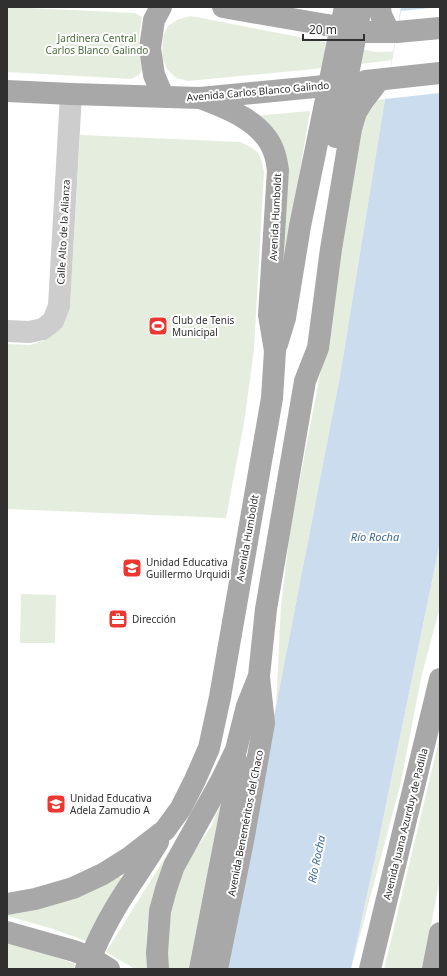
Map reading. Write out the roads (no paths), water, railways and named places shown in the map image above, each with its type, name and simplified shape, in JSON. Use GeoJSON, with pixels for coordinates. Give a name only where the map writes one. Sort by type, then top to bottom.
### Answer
{"type":"FeatureCollection","features":[{"type":"Feature","properties":{"kind":"main road"},"geometry":{"type":"LineString","coordinates":[[161,7],[154,20],[150,48],[154,75],[163,96]]}},
{"type":"Feature","properties":{"kind":"main road"},"geometry":{"type":"LineString","coordinates":[[275,351],[285,318],[300,226],[345,7]]}},
{"type":"Feature","properties":{"kind":"main road"},"geometry":{"type":"LineString","coordinates":[[306,380],[304,344],[312,286],[340,116],[361,7]]}},
{"type":"Feature","properties":{"kind":"main road"},"geometry":{"type":"LineString","coordinates":[[380,7],[382,15],[393,32]]}},
{"type":"Feature","properties":{"kind":"main road"},"geometry":{"type":"LineString","coordinates":[[235,8],[365,32],[393,32],[440,28]]}},
{"type":"Feature","properties":{"kind":"main road","name":"Avenida Carlos Blanco Galindo"},"geometry":{"type":"LineString","coordinates":[[7,91],[200,98],[440,73]]}},
{"type":"Feature","properties":{"kind":"main road"},"geometry":{"type":"LineString","coordinates":[[158,969],[157,953],[160,911],[166,889],[174,866],[222,779],[236,750],[247,706],[259,676],[265,614],[306,380],[318,348],[331,249],[351,130],[359,106],[384,80]]}},
{"type":"Feature","properties":{"kind":"main road","name":"Avenida Humboldt"},"geometry":{"type":"LineString","coordinates":[[7,904],[35,899],[73,888],[103,874],[130,857],[165,830],[184,801],[209,748],[220,697],[272,398],[275,351],[269,315],[278,170],[274,152],[265,134],[245,118],[226,108],[200,98]]}},
{"type":"Feature","properties":{"kind":"main road","name":"Avenida Beneméritos del Chaco"},"geometry":{"type":"LineString","coordinates":[[217,969],[243,841],[264,723],[259,676]]}},
{"type":"Feature","properties":{"kind":"main road","name":"Avenida Juana Azurduy de Padilla"},"geometry":{"type":"LineString","coordinates":[[370,969],[440,679]]}},
{"type":"Feature","properties":{"kind":"main road","name":"Avenida Beneméritos del Chaco"},"geometry":{"type":"LineString","coordinates":[[200,969],[234,794],[236,772],[236,750],[220,697]]}},
{"type":"Feature","properties":{"kind":"main road"},"geometry":{"type":"LineString","coordinates":[[88,963],[117,906],[165,830]]}},
{"type":"Feature","properties":{"kind":"main road"},"geometry":{"type":"LineString","coordinates":[[7,932],[74,951],[88,963],[109,969]]}},
{"type":"Feature","properties":{"kind":"main road"},"geometry":{"type":"LineString","coordinates":[[432,969],[440,933]]}},
{"type":"Feature","properties":{"kind":"street","name":"Calle Alto de la Alianza"},"geometry":{"type":"LineString","coordinates":[[7,331],[29,332],[43,328],[53,321],[59,306],[71,94]]}},
{"type":"Feature","properties":{"kind":"water","name":"Río Rocha"},"geometry":{"type":"Polygon","coordinates":[[[401,7],[440,7],[440,542],[351,969],[222,969],[276,706],[340,376],[401,7]]]}},
{"type":"Feature","properties":{"kind":"place","name":"Club de Tenis Municipal"},"geometry":{"type":"Point","coordinates":[158,326]}},
{"type":"Feature","properties":{"kind":"place","name":"Unidad Educativa Guillermo Urquidi"},"geometry":{"type":"Point","coordinates":[132,568]}},
{"type":"Feature","properties":{"kind":"place","name":"Dirección"},"geometry":{"type":"Point","coordinates":[118,619]}},
{"type":"Feature","properties":{"kind":"place","name":"Unidad Educativa Adela Zamudio A"},"geometry":{"type":"Point","coordinates":[56,804]}},
{"type":"Feature","properties":{"kind":"park label","name":"Jardinera Central Carlos Blanco Galindo"},"geometry":{"type":"Point","coordinates":[97,44]}}]}
